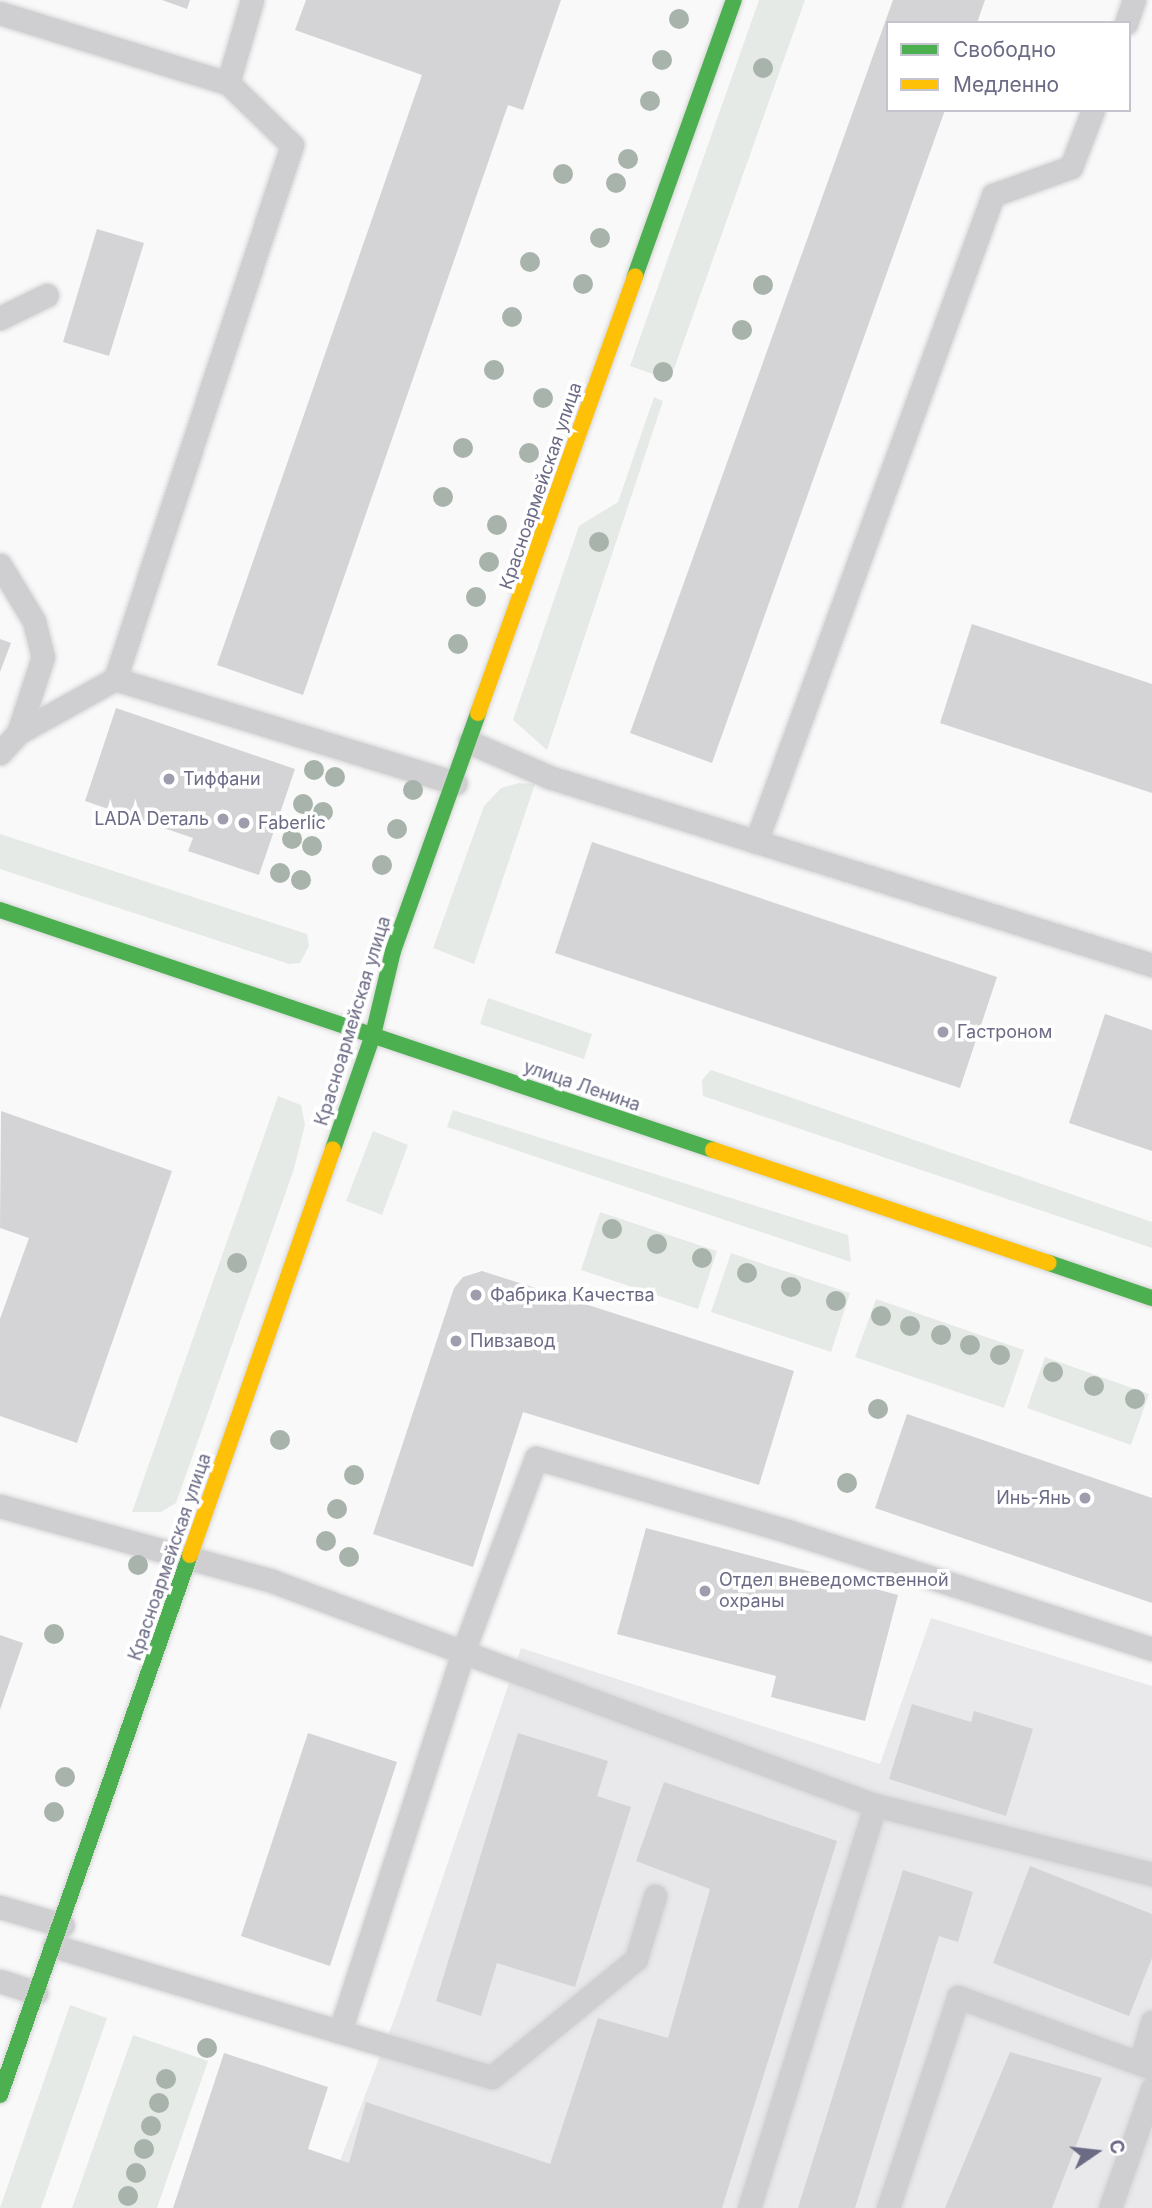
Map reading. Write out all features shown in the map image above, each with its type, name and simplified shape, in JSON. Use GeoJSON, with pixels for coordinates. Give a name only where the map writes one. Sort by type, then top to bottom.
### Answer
{"type":"FeatureCollection","features":[{"type":"Feature","properties":{"kind":"street","name":"Красноармейская улица"},"geometry":{"type":"LineString","coordinates":[[0,2095],[373,1035],[393,951],[456,783],[734,0]]}},
{"type":"Feature","properties":{"kind":"street","name":"улица Ленина"},"geometry":{"type":"LineString","coordinates":[[0,910],[1152,1298]]}},
{"type":"Feature","properties":{"kind":"lane"},"geometry":{"type":"LineString","coordinates":[[228,83],[252,0]]}},
{"type":"Feature","properties":{"kind":"lane"},"geometry":{"type":"LineString","coordinates":[[1127,21],[1134,0]]}},
{"type":"Feature","properties":{"kind":"lane"},"geometry":{"type":"LineString","coordinates":[[0,13],[228,83],[292,145],[116,679],[18,733],[0,753]]}},
{"type":"Feature","properties":{"kind":"lane"},"geometry":{"type":"LineString","coordinates":[[756,842],[993,194],[1071,167],[1092,112]]}},
{"type":"Feature","properties":{"kind":"lane"},"geometry":{"type":"LineString","coordinates":[[0,318],[47,295]]}},
{"type":"Feature","properties":{"kind":"lane"},"geometry":{"type":"LineString","coordinates":[[0,565],[34,621],[43,657],[18,733]]}},
{"type":"Feature","properties":{"kind":"lane"},"geometry":{"type":"LineString","coordinates":[[116,679],[456,783]]}},
{"type":"Feature","properties":{"kind":"lane"},"geometry":{"type":"LineString","coordinates":[[469,742],[549,777],[1152,965]]}},
{"type":"Feature","properties":{"kind":"lane"},"geometry":{"type":"LineString","coordinates":[[340,2031],[463,1652],[536,1458],[790,1532],[1152,1649]]}},
{"type":"Feature","properties":{"kind":"lane"},"geometry":{"type":"LineString","coordinates":[[0,1506],[188,1562],[272,1581],[875,1805],[1152,1874]]}},
{"type":"Feature","properties":{"kind":"lane"},"geometry":{"type":"LineString","coordinates":[[749,2208],[875,1805]]}},
{"type":"Feature","properties":{"kind":"lane"},"geometry":{"type":"LineString","coordinates":[[0,1907],[58,1936],[340,2031],[492,2077],[635,1959],[655,1896]]}},
{"type":"Feature","properties":{"kind":"lane"},"geometry":{"type":"LineString","coordinates":[[0,1981],[36,1993]]}},
{"type":"Feature","properties":{"kind":"lane"},"geometry":{"type":"LineString","coordinates":[[888,2208],[958,1997],[1146,2065],[1152,2022]]}},
{"type":"Feature","properties":{"kind":"lane"},"geometry":{"type":"LineString","coordinates":[[1110,2208],[1152,2089]]}},
{"type":"Feature","properties":{"kind":"shaded area"},"geometry":{"type":"Polygon","coordinates":[[[759,0],[805,0],[670,380],[630,366],[759,0]]]}},
{"type":"Feature","properties":{"kind":"shaded area"},"geometry":{"type":"Polygon","coordinates":[[[654,397],[663,401],[547,750],[513,720],[579,526],[618,502],[654,397]]]}},
{"type":"Feature","properties":{"kind":"shaded area"},"geometry":{"type":"Polygon","coordinates":[[[519,783],[535,784],[474,964],[433,948],[484,806],[501,788],[519,783]]]}},
{"type":"Feature","properties":{"kind":"shaded area"},"geometry":{"type":"Polygon","coordinates":[[[0,834],[307,934],[309,946],[300,963],[289,964],[0,869],[0,834]]]}},
{"type":"Feature","properties":{"kind":"shaded area"},"geometry":{"type":"Polygon","coordinates":[[[488,998],[592,1034],[584,1059],[480,1024],[488,998]]]}},
{"type":"Feature","properties":{"kind":"shaded area"},"geometry":{"type":"Polygon","coordinates":[[[711,1070],[1152,1222],[1152,1248],[703,1096],[702,1080],[711,1070]]]}},
{"type":"Feature","properties":{"kind":"shaded area"},"geometry":{"type":"Polygon","coordinates":[[[278,1096],[301,1105],[305,1125],[294,1169],[176,1503],[161,1512],[132,1512],[278,1096]]]}},
{"type":"Feature","properties":{"kind":"shaded area"},"geometry":{"type":"Polygon","coordinates":[[[453,1110],[848,1235],[851,1262],[447,1127],[453,1110]]]}},
{"type":"Feature","properties":{"kind":"shaded area"},"geometry":{"type":"Polygon","coordinates":[[[373,1131],[408,1145],[382,1215],[346,1201],[373,1131]]]}},
{"type":"Feature","properties":{"kind":"shaded area"},"geometry":{"type":"Polygon","coordinates":[[[600,1212],[717,1251],[698,1309],[581,1270],[600,1212]]]}},
{"type":"Feature","properties":{"kind":"shaded area"},"geometry":{"type":"Polygon","coordinates":[[[731,1253],[850,1293],[831,1352],[711,1312],[731,1253]]]}},
{"type":"Feature","properties":{"kind":"shaded area"},"geometry":{"type":"Polygon","coordinates":[[[876,1299],[1024,1350],[1004,1408],[855,1357],[876,1299]]]}},
{"type":"Feature","properties":{"kind":"shaded area"},"geometry":{"type":"Polygon","coordinates":[[[1045,1357],[1149,1394],[1131,1445],[1027,1408],[1045,1357]]]}},
{"type":"Feature","properties":{"kind":"shaded area"},"geometry":{"type":"Polygon","coordinates":[[[931,1618],[1152,1686],[1152,2208],[322,2208],[398,2009],[521,1648],[880,1764],[931,1618]]]}},
{"type":"Feature","properties":{"kind":"shaded area"},"geometry":{"type":"Polygon","coordinates":[[[70,2005],[107,2018],[41,2208],[0,2208],[70,2005]]]}},
{"type":"Feature","properties":{"kind":"shaded area"},"geometry":{"type":"Polygon","coordinates":[[[133,2035],[208,2061],[157,2208],[72,2208],[133,2035]]]}},
{"type":"Feature","properties":{"kind":"building"},"geometry":{"type":"Polygon","coordinates":[[[162,0],[190,0],[187,9],[162,0]]]}},
{"type":"Feature","properties":{"kind":"building"},"geometry":{"type":"Polygon","coordinates":[[[306,0],[561,0],[523,110],[508,105],[303,695],[217,665],[422,75],[295,30],[306,0]]]}},
{"type":"Feature","properties":{"kind":"building"},"geometry":{"type":"Polygon","coordinates":[[[893,0],[985,0],[978,21],[886,21],[886,112],[944,112],[712,763],[630,733],[893,0]]]}},
{"type":"Feature","properties":{"kind":"building"},"geometry":{"type":"Polygon","coordinates":[[[97,229],[144,243],[109,356],[63,342],[97,229]]]}},
{"type":"Feature","properties":{"kind":"building"},"geometry":{"type":"Polygon","coordinates":[[[972,624],[1152,684],[1152,793],[940,723],[972,624]]]}},
{"type":"Feature","properties":{"kind":"building"},"geometry":{"type":"Polygon","coordinates":[[[0,639],[11,643],[0,672],[0,639]]]}},
{"type":"Feature","properties":{"kind":"building"},"geometry":{"type":"Polygon","coordinates":[[[116,708],[295,769],[259,875],[188,851],[193,838],[85,801],[116,708]]]}},
{"type":"Feature","properties":{"kind":"building"},"geometry":{"type":"Polygon","coordinates":[[[592,842],[997,977],[960,1088],[555,953],[592,842]]]}},
{"type":"Feature","properties":{"kind":"building"},"geometry":{"type":"Polygon","coordinates":[[[1105,1014],[1152,1030],[1152,1151],[1069,1123],[1105,1014]]]}},
{"type":"Feature","properties":{"kind":"building"},"geometry":{"type":"Polygon","coordinates":[[[1,1111],[172,1171],[77,1443],[0,1416],[0,1319],[29,1238],[0,1228],[1,1111]]]}},
{"type":"Feature","properties":{"kind":"building"},"geometry":{"type":"Polygon","coordinates":[[[482,1271],[794,1371],[759,1485],[523,1412],[473,1567],[373,1534],[454,1288],[463,1277],[482,1271]]]}},
{"type":"Feature","properties":{"kind":"building"},"geometry":{"type":"Polygon","coordinates":[[[907,1414],[1152,1498],[1152,1603],[875,1508],[907,1414]]]}},
{"type":"Feature","properties":{"kind":"building"},"geometry":{"type":"Polygon","coordinates":[[[646,1528],[898,1595],[865,1721],[771,1697],[776,1676],[617,1634],[646,1528]]]}},
{"type":"Feature","properties":{"kind":"building"},"geometry":{"type":"Polygon","coordinates":[[[0,1635],[23,1643],[0,1710],[0,1635]]]}},
{"type":"Feature","properties":{"kind":"building"},"geometry":{"type":"Polygon","coordinates":[[[912,1704],[971,1722],[974,1711],[1033,1729],[1006,1816],[889,1779],[912,1704]]]}},
{"type":"Feature","properties":{"kind":"building"},"geometry":{"type":"Polygon","coordinates":[[[308,1733],[397,1762],[330,1966],[241,1936],[308,1733]]]}},
{"type":"Feature","properties":{"kind":"building"},"geometry":{"type":"Polygon","coordinates":[[[518,1733],[608,1761],[597,1796],[631,1807],[575,1987],[497,1963],[481,2016],[436,2001],[518,1733]]]}},
{"type":"Feature","properties":{"kind":"building"},"geometry":{"type":"Polygon","coordinates":[[[664,1782],[837,1841],[722,2208],[173,2208],[224,2053],[328,2087],[308,2149],[349,2163],[366,2102],[550,2164],[598,2018],[668,2038],[710,1889],[636,1861],[664,1782]]]}},
{"type":"Feature","properties":{"kind":"building"},"geometry":{"type":"Polygon","coordinates":[[[1030,1866],[1152,1914],[1152,1958],[1129,2016],[993,1963],[1030,1866]]]}},
{"type":"Feature","properties":{"kind":"building"},"geometry":{"type":"Polygon","coordinates":[[[903,1870],[973,1892],[958,1942],[939,1936],[855,2208],[798,2208],[903,1870]]]}},
{"type":"Feature","properties":{"kind":"building"},"geometry":{"type":"Polygon","coordinates":[[[1010,2052],[1102,2078],[1052,2208],[945,2208],[1010,2052]]]}},
{"type":"Feature","properties":{"kind":"traffic: fast"},"geometry":{"type":"LineString","coordinates":[[635,276],[734,0]]}},
{"type":"Feature","properties":{"kind":"traffic: fast"},"geometry":{"type":"LineString","coordinates":[[333,1149],[373,1035],[393,951],[478,713]]}},
{"type":"Feature","properties":{"kind":"traffic: fast"},"geometry":{"type":"LineString","coordinates":[[0,910],[713,1150]]}},
{"type":"Feature","properties":{"kind":"traffic: fast"},"geometry":{"type":"LineString","coordinates":[[1049,1263],[1152,1298]]}},
{"type":"Feature","properties":{"kind":"traffic: fast"},"geometry":{"type":"LineString","coordinates":[[0,2095],[190,1555]]}},
{"type":"Feature","properties":{"kind":"traffic: slow"},"geometry":{"type":"LineString","coordinates":[[478,713],[635,276]]}},
{"type":"Feature","properties":{"kind":"traffic: slow"},"geometry":{"type":"LineString","coordinates":[[190,1555],[333,1149]]}},
{"type":"Feature","properties":{"kind":"traffic: slow"},"geometry":{"type":"LineString","coordinates":[[713,1150],[1049,1263]]}},
{"type":"Feature","properties":{"kind":"place","name":"Тиффани"},"geometry":{"type":"Point","coordinates":[169,779]}},
{"type":"Feature","properties":{"kind":"place","name":"LADA Dеталь"},"geometry":{"type":"Point","coordinates":[223,819]}},
{"type":"Feature","properties":{"kind":"place","name":"Faberlic"},"geometry":{"type":"Point","coordinates":[244,823]}},
{"type":"Feature","properties":{"kind":"place","name":"Гастроном"},"geometry":{"type":"Point","coordinates":[943,1032]}},
{"type":"Feature","properties":{"kind":"place","name":"Фабрика Качества"},"geometry":{"type":"Point","coordinates":[476,1295]}},
{"type":"Feature","properties":{"kind":"place","name":"Пивзавод"},"geometry":{"type":"Point","coordinates":[456,1341]}},
{"type":"Feature","properties":{"kind":"place","name":"Инь-Янь"},"geometry":{"type":"Point","coordinates":[1085,1498]}},
{"type":"Feature","properties":{"kind":"place","name":"Отдел вневедомственной охраны"},"geometry":{"type":"Point","coordinates":[705,1591]}}]}
